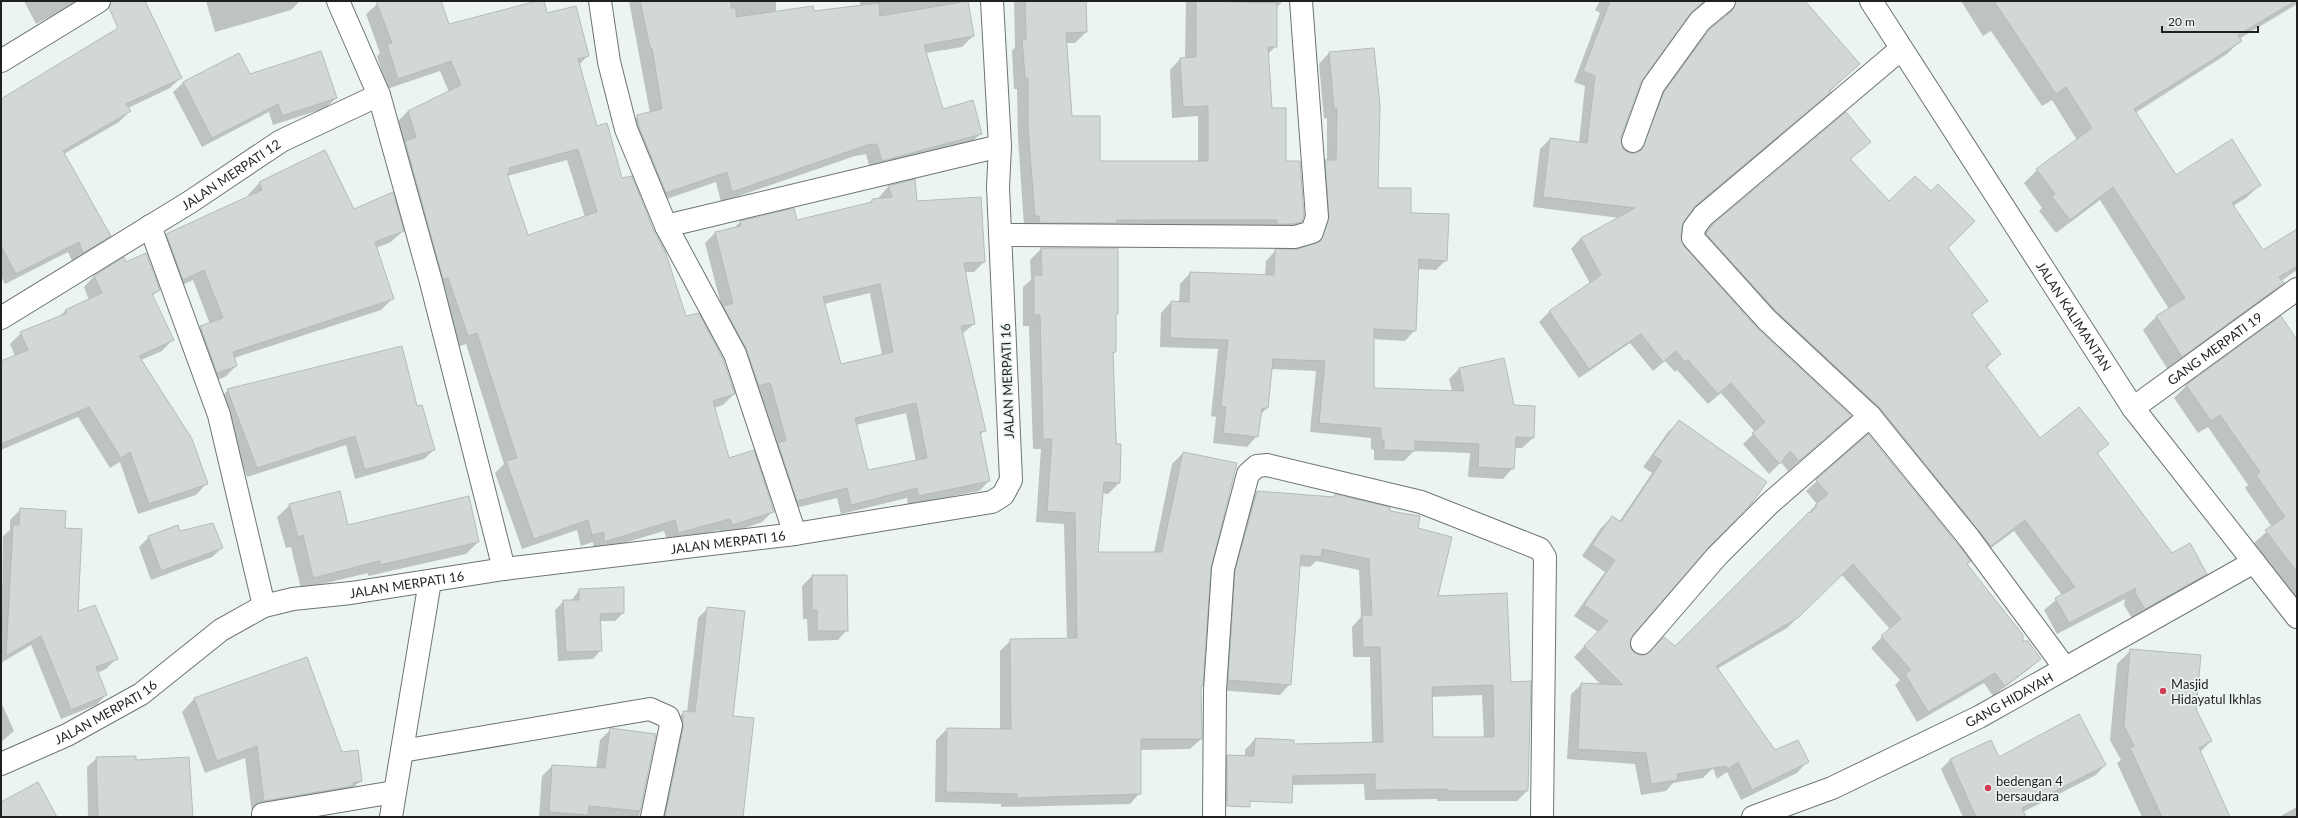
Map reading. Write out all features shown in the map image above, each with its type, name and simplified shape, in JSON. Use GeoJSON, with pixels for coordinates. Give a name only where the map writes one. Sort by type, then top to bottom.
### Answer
{"type":"FeatureCollection","features":[{"type":"Feature","properties":{"kind":"street"},"geometry":{"type":"LineString","coordinates":[[1,61],[99,1]]}},
{"type":"Feature","properties":{"kind":"street"},"geometry":{"type":"LineString","coordinates":[[338,1],[379,95],[431,282],[504,569]]}},
{"type":"Feature","properties":{"kind":"street"},"geometry":{"type":"LineString","coordinates":[[600,1],[609,62],[626,129],[666,226],[735,354],[795,534]]}},
{"type":"Feature","properties":{"kind":"street","name":"JALAN MERPATI 16"},"geometry":{"type":"LineString","coordinates":[[1,764],[67,735],[141,694],[221,630],[264,606],[293,599],[350,593],[504,569],[795,534],[992,502],[1003,496],[1011,480],[1002,235],[998,188],[1000,146],[992,1]]}},
{"type":"Feature","properties":{"kind":"street"},"geometry":{"type":"LineString","coordinates":[[1002,235],[1295,237],[1312,232],[1317,217],[1301,1]]}},
{"type":"Feature","properties":{"kind":"street"},"geometry":{"type":"LineString","coordinates":[[1633,141],[1653,86],[1700,21],[1724,1]]}},
{"type":"Feature","properties":{"kind":"street","name":"JALAN KALIMANTAN"},"geometry":{"type":"LineString","coordinates":[[1870,1],[2133,408],[2297,617]]}},
{"type":"Feature","properties":{"kind":"street"},"geometry":{"type":"LineString","coordinates":[[1901,49],[1703,216],[1694,228],[1693,238],[1767,320],[1870,416],[1969,538],[2065,668]]}},
{"type":"Feature","properties":{"kind":"street","name":"JALAN MERPATI 12"},"geometry":{"type":"LineString","coordinates":[[1,318],[150,226],[281,141],[379,95]]}},
{"type":"Feature","properties":{"kind":"street"},"geometry":{"type":"LineString","coordinates":[[666,226],[1000,146]]}},
{"type":"Feature","properties":{"kind":"street"},"geometry":{"type":"LineString","coordinates":[[150,226],[220,416],[264,606]]}},
{"type":"Feature","properties":{"kind":"street","name":"GANG MERPATI 19"},"geometry":{"type":"LineString","coordinates":[[2133,408],[2297,290]]}},
{"type":"Feature","properties":{"kind":"street"},"geometry":{"type":"LineString","coordinates":[[1642,643],[1717,556],[1769,504],[1870,416]]}},
{"type":"Feature","properties":{"kind":"street"},"geometry":{"type":"LineString","coordinates":[[1214,817],[1215,690],[1223,569],[1248,474],[1257,466],[1267,465],[1421,502],[1540,549],[1545,557],[1542,817]]}},
{"type":"Feature","properties":{"kind":"street","name":"GANG HIDAYAH"},"geometry":{"type":"LineString","coordinates":[[1753,817],[1832,788],[1979,717],[2254,562]]}},
{"type":"Feature","properties":{"kind":"street"},"geometry":{"type":"LineString","coordinates":[[391,817],[430,581]]}},
{"type":"Feature","properties":{"kind":"street"},"geometry":{"type":"LineString","coordinates":[[402,752],[650,709],[668,717],[671,725],[652,817]]}},
{"type":"Feature","properties":{"kind":"street"},"geometry":{"type":"LineString","coordinates":[[263,814],[394,792]]}},
{"type":"Feature","properties":{"kind":"building"},"geometry":{"type":"Polygon","coordinates":[[[111,1],[145,1],[182,78],[126,104],[131,111],[63,151],[111,236],[83,253],[79,242],[16,274],[1,246],[1,99],[118,28],[109,8],[111,1]]]}},
{"type":"Feature","properties":{"kind":"building"},"geometry":{"type":"Polygon","coordinates":[[[376,1],[441,1],[449,24],[537,1],[544,1],[547,13],[576,6],[589,56],[578,59],[597,126],[607,123],[622,178],[632,176],[654,231],[665,251],[686,316],[699,313],[723,359],[735,394],[713,401],[729,458],[754,450],[774,512],[732,525],[730,519],[678,533],[675,520],[604,542],[604,532],[592,535],[588,520],[534,539],[506,461],[517,458],[477,333],[468,336],[448,278],[443,279],[405,141],[416,137],[408,111],[461,85],[451,61],[398,79],[387,44],[392,43],[376,1]],[[578,149],[509,168],[510,173],[507,174],[528,235],[597,212],[578,149]]]}},
{"type":"Feature","properties":{"kind":"building"},"geometry":{"type":"Polygon","coordinates":[[[640,1],[731,1],[731,8],[736,8],[736,17],[813,6],[814,11],[879,3],[880,16],[968,1],[974,36],[924,45],[943,109],[973,100],[982,134],[882,161],[877,144],[867,145],[732,192],[727,172],[666,193],[639,127],[637,115],[662,109],[652,48],[650,48],[640,1]]]}},
{"type":"Feature","properties":{"kind":"building"},"geometry":{"type":"Polygon","coordinates":[[[1025,1],[1086,1],[1087,32],[1066,33],[1072,116],[1100,116],[1100,161],[1208,161],[1208,106],[1183,107],[1180,58],[1196,57],[1196,1],[1277,3],[1277,47],[1268,47],[1272,108],[1286,108],[1286,161],[1300,161],[1304,215],[1302,222],[1293,224],[1277,224],[1277,220],[1117,220],[1117,223],[1040,223],[1039,216],[1035,216],[1028,127],[1028,78],[1025,78],[1022,39],[1026,39],[1025,1]]]}},
{"type":"Feature","properties":{"kind":"building"},"geometry":{"type":"Polygon","coordinates":[[[1610,1],[1704,1],[1690,14],[1641,82],[1621,137],[1623,149],[1629,153],[1636,153],[1641,150],[1664,92],[1709,30],[1732,11],[1736,1],[1805,1],[1860,64],[1829,91],[1831,92],[1695,206],[1682,227],[1681,237],[1684,246],[1758,329],[1851,416],[1799,461],[1790,451],[1780,464],[1752,433],[1765,422],[1731,383],[1718,394],[1688,360],[1685,362],[1676,351],[1663,362],[1641,334],[1589,369],[1549,311],[1601,275],[1581,238],[1635,208],[1543,197],[1550,138],[1587,143],[1595,76],[1583,71],[1610,1]]]}},
{"type":"Feature","properties":{"kind":"building"},"geometry":{"type":"Polygon","coordinates":[[[1994,1],[2295,1],[2238,35],[2242,41],[2134,109],[2176,175],[2232,139],[2261,185],[2232,203],[2263,250],[2297,229],[2297,266],[2279,277],[2284,283],[2182,357],[2156,316],[2185,298],[2113,187],[2070,220],[2052,197],[2055,194],[2036,169],[2092,128],[2066,87],[2056,94],[1994,1]]]}},
{"type":"Feature","properties":{"kind":"building"},"geometry":{"type":"Polygon","coordinates":[[[1374,48],[1380,105],[1378,188],[1411,188],[1411,213],[1449,214],[1447,261],[1419,259],[1416,331],[1374,329],[1374,388],[1464,391],[1459,368],[1504,358],[1514,405],[1535,406],[1534,438],[1516,437],[1514,469],[1478,467],[1479,444],[1415,441],[1415,451],[1384,450],[1384,440],[1381,440],[1381,428],[1319,423],[1325,361],[1273,359],[1268,408],[1262,408],[1258,437],[1223,433],[1226,407],[1221,406],[1228,340],[1170,338],[1171,301],[1189,302],[1190,272],[1274,275],[1275,249],[1298,249],[1321,241],[1329,216],[1325,160],[1336,160],[1337,108],[1334,109],[1329,52],[1374,48]]]}},
{"type":"Feature","properties":{"kind":"building"},"geometry":{"type":"Polygon","coordinates":[[[321,51],[337,98],[282,116],[278,104],[212,138],[183,82],[239,53],[250,74],[321,51]]]}},
{"type":"Feature","properties":{"kind":"building"},"geometry":{"type":"Polygon","coordinates":[[[1846,112],[1871,142],[1850,159],[1889,201],[1915,176],[1931,191],[1938,184],[1975,221],[1948,248],[1988,301],[1971,314],[2001,354],[1986,366],[2040,438],[2079,407],[2109,444],[2097,453],[2172,553],[2190,543],[2207,574],[2145,609],[2135,593],[2136,588],[2069,623],[2055,598],[2075,587],[2025,520],[1991,546],[1880,408],[1776,311],[1706,234],[1712,225],[1846,112]]]}},
{"type":"Feature","properties":{"kind":"building"},"geometry":{"type":"Polygon","coordinates":[[[325,150],[354,209],[393,192],[404,231],[375,242],[394,299],[233,352],[237,366],[217,373],[200,326],[223,318],[204,270],[183,280],[166,234],[262,190],[259,182],[325,150]]]}},
{"type":"Feature","properties":{"kind":"building"},"geometry":{"type":"Polygon","coordinates":[[[915,179],[917,201],[981,197],[985,262],[964,263],[975,324],[961,326],[986,431],[980,432],[990,481],[918,496],[917,488],[851,505],[847,488],[797,501],[778,443],[786,440],[771,385],[769,383],[759,386],[746,348],[723,306],[733,303],[715,232],[741,226],[740,221],[794,208],[797,220],[872,202],[872,199],[892,197],[888,186],[915,179]],[[880,284],[823,297],[841,364],[893,352],[880,284]],[[916,403],[855,418],[868,470],[927,458],[916,403]]]}},
{"type":"Feature","properties":{"kind":"building"},"geometry":{"type":"Polygon","coordinates":[[[1041,248],[1118,248],[1118,314],[1116,314],[1116,352],[1113,352],[1116,444],[1121,444],[1120,483],[1104,482],[1098,552],[1162,552],[1183,452],[1237,463],[1211,568],[1203,686],[1201,686],[1202,739],[1141,739],[1141,794],[1017,798],[1017,794],[946,792],[947,728],[1011,729],[1010,639],[1077,638],[1075,513],[1047,511],[1052,439],[1043,439],[1040,315],[1034,315],[1034,275],[1042,275],[1041,248]]]}},
{"type":"Feature","properties":{"kind":"building"},"geometry":{"type":"Polygon","coordinates":[[[146,253],[160,290],[152,294],[174,340],[139,356],[192,439],[208,484],[149,504],[130,452],[121,458],[89,407],[1,444],[1,361],[28,350],[20,332],[67,313],[65,310],[102,293],[94,276],[124,257],[126,262],[146,253]]]}},
{"type":"Feature","properties":{"kind":"building"},"geometry":{"type":"Polygon","coordinates":[[[2281,316],[2297,340],[2297,572],[2265,530],[2285,517],[2256,475],[2260,472],[2220,415],[2211,421],[2186,385],[2281,316]]]}},
{"type":"Feature","properties":{"kind":"building"},"geometry":{"type":"Polygon","coordinates":[[[402,346],[417,406],[422,405],[435,450],[365,470],[355,436],[257,468],[227,389],[402,346]]]}},
{"type":"Feature","properties":{"kind":"building"},"geometry":{"type":"Polygon","coordinates":[[[1679,420],[1767,482],[1751,504],[1708,548],[1633,635],[1630,647],[1634,653],[1646,655],[1664,637],[1675,646],[1809,512],[1810,513],[1817,506],[1815,505],[1828,494],[1816,480],[1868,434],[1971,561],[1967,564],[2023,635],[2023,641],[2028,641],[2041,659],[2005,686],[1995,673],[1928,712],[1905,674],[1911,670],[1881,636],[1901,619],[1853,564],[1799,617],[1716,666],[1775,750],[1798,740],[1809,762],[1752,790],[1738,762],[1728,769],[1726,766],[1677,774],[1678,780],[1651,784],[1646,753],[1578,749],[1581,683],[1623,685],[1584,646],[1608,621],[1584,605],[1615,560],[1592,545],[1612,516],[1621,522],[1662,461],[1653,455],[1679,420]]]}},
{"type":"Feature","properties":{"kind":"building"},"geometry":{"type":"Polygon","coordinates":[[[340,491],[348,525],[469,496],[479,542],[380,565],[380,561],[313,578],[303,535],[298,537],[289,504],[340,491]]]}},
{"type":"Feature","properties":{"kind":"building"},"geometry":{"type":"Polygon","coordinates":[[[1257,491],[1334,497],[1335,494],[1390,507],[1390,511],[1420,516],[1418,528],[1452,537],[1438,596],[1507,593],[1511,682],[1531,681],[1528,791],[1448,791],[1448,789],[1375,790],[1375,774],[1293,776],[1292,803],[1250,801],[1250,807],[1227,806],[1227,755],[1254,756],[1255,738],[1294,740],[1294,744],[1383,742],[1380,647],[1363,647],[1362,615],[1372,615],[1369,559],[1322,549],[1321,557],[1301,555],[1291,685],[1228,680],[1235,571],[1257,491]],[[1493,685],[1432,687],[1433,737],[1494,737],[1493,685]]]}},
{"type":"Feature","properties":{"kind":"building"},"geometry":{"type":"Polygon","coordinates":[[[20,508],[66,511],[65,528],[82,529],[78,611],[95,605],[118,659],[96,667],[107,695],[71,710],[41,636],[6,656],[13,525],[19,525],[20,508]]]}},
{"type":"Feature","properties":{"kind":"building"},"geometry":{"type":"Polygon","coordinates":[[[213,523],[223,548],[161,571],[148,536],[178,525],[180,531],[213,523]]]}},
{"type":"Feature","properties":{"kind":"building"},"geometry":{"type":"Polygon","coordinates":[[[812,575],[847,575],[848,631],[817,631],[817,610],[812,610],[812,575]]]}},
{"type":"Feature","properties":{"kind":"building"},"geometry":{"type":"Polygon","coordinates":[[[624,587],[624,613],[600,614],[602,651],[566,652],[563,600],[579,600],[579,589],[624,587]]]}},
{"type":"Feature","properties":{"kind":"building"},"geometry":{"type":"Polygon","coordinates":[[[707,607],[745,611],[733,716],[754,718],[743,817],[665,817],[683,728],[683,711],[695,712],[707,607]]]}},
{"type":"Feature","properties":{"kind":"building"},"geometry":{"type":"Polygon","coordinates":[[[2130,649],[2201,655],[2196,709],[2212,741],[2199,748],[2230,817],[2162,817],[2130,748],[2134,746],[2124,726],[2130,649]]]}},
{"type":"Feature","properties":{"kind":"building"},"geometry":{"type":"Polygon","coordinates":[[[307,657],[342,752],[358,750],[362,781],[353,783],[353,786],[264,801],[257,746],[217,761],[194,698],[307,657]]]}},
{"type":"Feature","properties":{"kind":"building"},"geometry":{"type":"Polygon","coordinates":[[[2079,714],[2106,765],[2022,808],[2026,817],[1976,817],[1950,759],[1991,740],[1999,757],[2079,714]]]}},
{"type":"Feature","properties":{"kind":"building"},"geometry":{"type":"Polygon","coordinates":[[[610,728],[656,734],[640,811],[589,806],[588,815],[549,812],[552,765],[605,768],[610,728]]]}},
{"type":"Feature","properties":{"kind":"building"},"geometry":{"type":"Polygon","coordinates":[[[136,756],[136,760],[189,757],[193,817],[98,817],[96,757],[136,756]]]}},
{"type":"Feature","properties":{"kind":"building"},"geometry":{"type":"Polygon","coordinates":[[[38,782],[57,817],[1,817],[1,802],[38,782]]]}},
{"type":"Feature","properties":{"kind":"place","name":"Masjid Hidayatul Ikhlas"},"geometry":{"type":"Point","coordinates":[2163,691]}},
{"type":"Feature","properties":{"kind":"place","name":"bedengan 4 bersaudara"},"geometry":{"type":"Point","coordinates":[1988,788]}}]}
